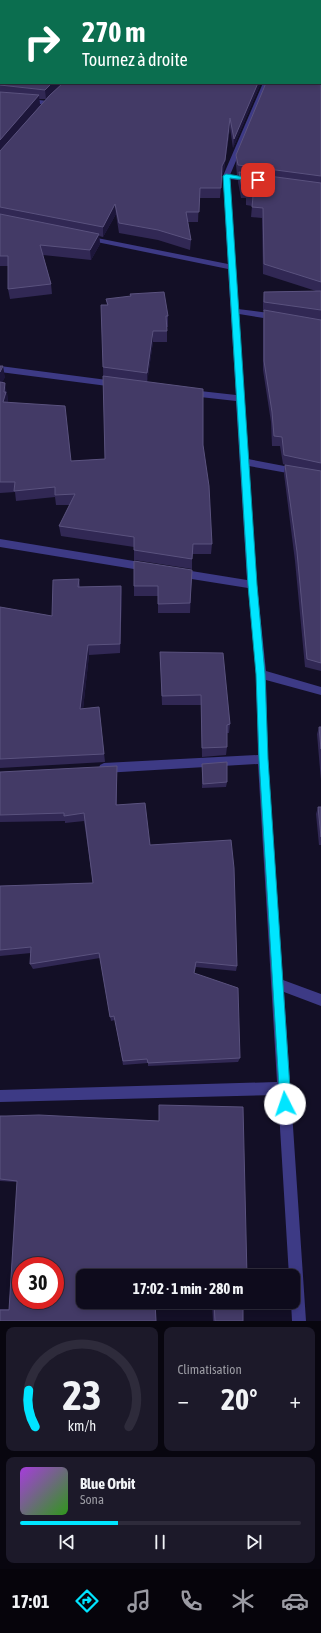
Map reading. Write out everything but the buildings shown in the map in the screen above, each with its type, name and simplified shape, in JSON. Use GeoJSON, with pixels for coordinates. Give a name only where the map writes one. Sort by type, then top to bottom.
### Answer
{"type":"FeatureCollection","features":[{"type":"Feature","properties":{"kind":"street"},"geometry":{"type":"LineString","coordinates":[[266,84],[226,176],[252,585],[261,674],[263,759],[299,1321]]}},
{"type":"Feature","properties":{"kind":"street"},"geometry":{"type":"LineString","coordinates":[[0,98],[48,103]]}},
{"type":"Feature","properties":{"kind":"street"},"geometry":{"type":"LineString","coordinates":[[226,176],[258,180]]}},
{"type":"Feature","properties":{"kind":"street"},"geometry":{"type":"LineString","coordinates":[[77,236],[232,267]]}},
{"type":"Feature","properties":{"kind":"street"},"geometry":{"type":"LineString","coordinates":[[235,310],[282,318]]}},
{"type":"Feature","properties":{"kind":"street"},"geometry":{"type":"LineString","coordinates":[[0,369],[127,386]]}},
{"type":"Feature","properties":{"kind":"street"},"geometry":{"type":"LineString","coordinates":[[180,392],[240,398]]}},
{"type":"Feature","properties":{"kind":"street"},"geometry":{"type":"LineString","coordinates":[[245,462],[321,476]]}},
{"type":"Feature","properties":{"kind":"street"},"geometry":{"type":"LineString","coordinates":[[0,543],[252,585]]}},
{"type":"Feature","properties":{"kind":"street"},"geometry":{"type":"LineString","coordinates":[[261,674],[321,691]]}},
{"type":"Feature","properties":{"kind":"street"},"geometry":{"type":"LineString","coordinates":[[96,768],[263,759]]}},
{"type":"Feature","properties":{"kind":"street"},"geometry":{"type":"LineString","coordinates":[[278,984],[321,1000]]}},
{"type":"Feature","properties":{"kind":"street"},"geometry":{"type":"LineString","coordinates":[[0,1096],[284,1088]]}},
{"type":"Feature","properties":{"kind":"route"},"geometry":{"type":"LineString","coordinates":[[258,180],[226,176],[252,585],[261,674],[263,759],[285,1104]]}}]}
